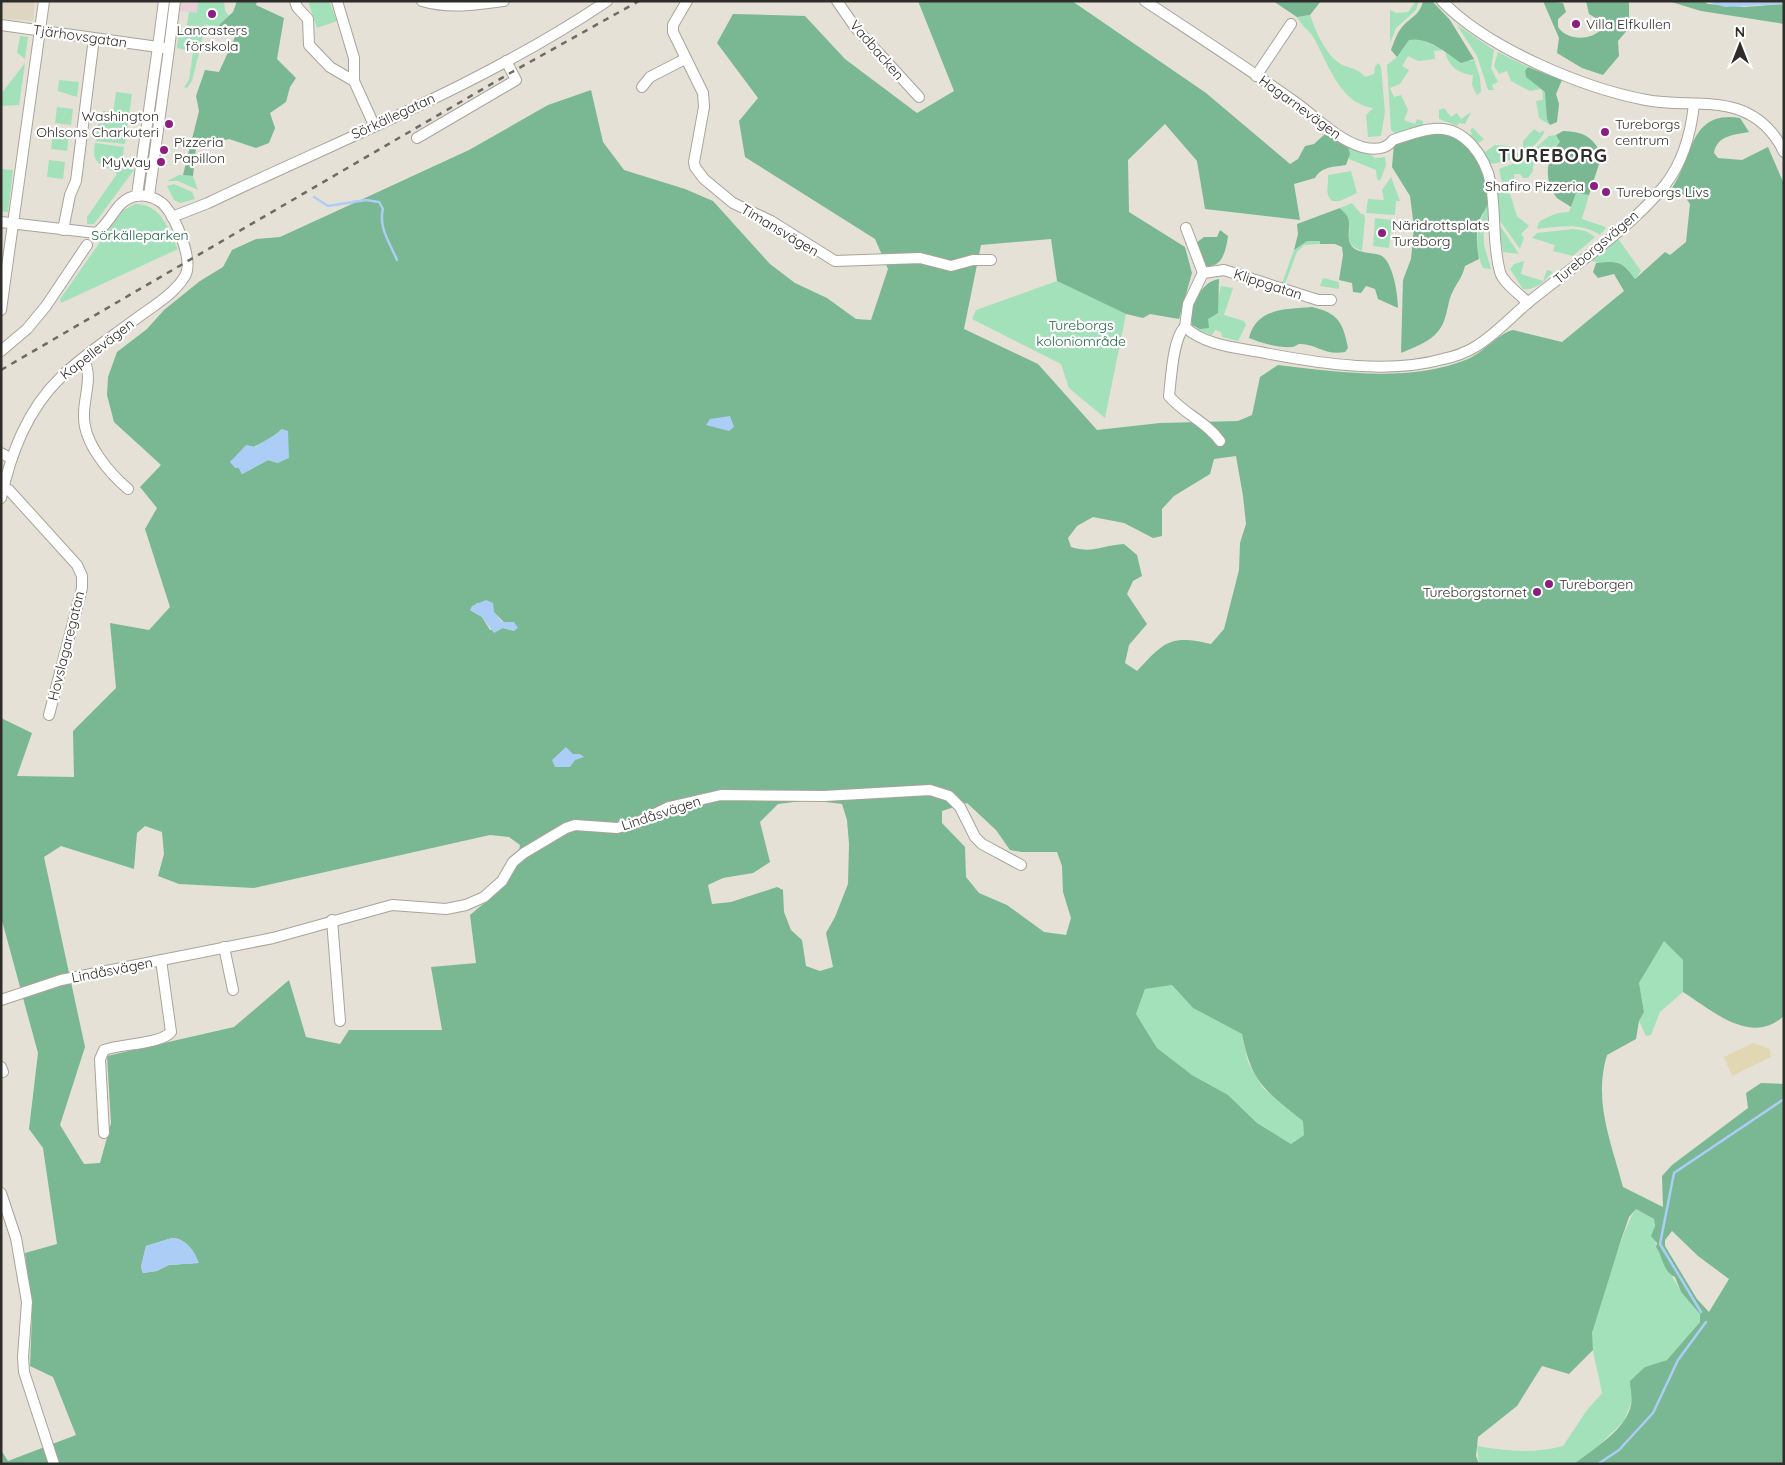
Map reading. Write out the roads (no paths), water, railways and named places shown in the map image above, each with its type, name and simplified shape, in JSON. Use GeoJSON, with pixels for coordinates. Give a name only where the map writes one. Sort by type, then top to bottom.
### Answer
{"type":"FeatureCollection","features":[{"type":"Feature","properties":{"kind":"street"},"geometry":{"type":"LineString","coordinates":[[1,310],[44,1]]}},
{"type":"Feature","properties":{"kind":"street"},"geometry":{"type":"LineString","coordinates":[[1,222],[96,233],[102,230],[120,204],[138,196],[149,196],[163,48],[164,1]]}},
{"type":"Feature","properties":{"kind":"street"},"geometry":{"type":"LineString","coordinates":[[138,196],[163,48],[175,1]]}},
{"type":"Feature","properties":{"kind":"street"},"geometry":{"type":"LineString","coordinates":[[295,1],[297,8],[308,19],[308,42],[311,48],[330,67],[354,81]]}},
{"type":"Feature","properties":{"kind":"street"},"geometry":{"type":"LineString","coordinates":[[337,1],[354,58],[354,81],[374,125]]}},
{"type":"Feature","properties":{"kind":"street"},"geometry":{"type":"LineString","coordinates":[[422,1],[440,6],[465,6],[504,1]]}},
{"type":"Feature","properties":{"kind":"street","name":"Sörkällegatan"},"geometry":{"type":"LineString","coordinates":[[172,217],[208,203],[471,80],[608,1]]}},
{"type":"Feature","properties":{"kind":"street","name":"Timansvägen"},"geometry":{"type":"LineString","coordinates":[[687,1],[673,28],[685,59],[703,93],[704,101],[694,162],[695,167],[704,179],[733,203],[771,221],[834,261],[884,261],[909,257],[951,266],[974,260],[990,260]]}},
{"type":"Feature","properties":{"kind":"street","name":"Vadbacken"},"geometry":{"type":"LineString","coordinates":[[837,1],[855,27],[919,98]]}},
{"type":"Feature","properties":{"kind":"street","name":"Hagarnevägen"},"geometry":{"type":"LineString","coordinates":[[1145,1],[1256,76],[1340,137],[1363,147],[1382,149],[1393,140],[1433,129],[1444,129],[1463,136],[1479,157],[1490,183],[1493,227],[1500,273],[1528,303]]}},
{"type":"Feature","properties":{"kind":"street"},"geometry":{"type":"LineString","coordinates":[[1442,1],[1487,36],[1522,57],[1556,71],[1626,96],[1647,100],[1722,105],[1754,117],[1766,125],[1784,152]]}},
{"type":"Feature","properties":{"kind":"street"},"geometry":{"type":"LineString","coordinates":[[1256,76],[1291,24]]}},
{"type":"Feature","properties":{"kind":"street","name":"Tjärhovsgatan"},"geometry":{"type":"LineString","coordinates":[[1,26],[163,48]]}},
{"type":"Feature","properties":{"kind":"street"},"geometry":{"type":"LineString","coordinates":[[63,230],[70,194],[76,181],[94,38]]}},
{"type":"Feature","properties":{"kind":"street"},"geometry":{"type":"LineString","coordinates":[[642,87],[650,77],[685,59]]}},
{"type":"Feature","properties":{"kind":"street"},"geometry":{"type":"LineString","coordinates":[[416,138],[516,80],[506,61]]}},
{"type":"Feature","properties":{"kind":"street","name":"Tureborgsvägen"},"geometry":{"type":"LineString","coordinates":[[1185,327],[1199,339],[1285,357],[1354,365],[1404,365],[1443,360],[1474,348],[1620,230],[1665,185],[1687,144],[1694,104]]}},
{"type":"Feature","properties":{"kind":"street","name":"Kapellevägen"},"geometry":{"type":"LineString","coordinates":[[2,493],[6,455],[40,400],[61,377],[182,281],[188,271],[182,239],[172,217],[164,205],[149,196]]}},
{"type":"Feature","properties":{"kind":"street"},"geometry":{"type":"LineString","coordinates":[[1186,228],[1203,273],[1188,304],[1185,327],[1180,330],[1169,396],[1184,412],[1214,432],[1220,441]]}},
{"type":"Feature","properties":{"kind":"street"},"geometry":{"type":"LineString","coordinates":[[1,351],[27,329],[46,306],[88,245]]}},
{"type":"Feature","properties":{"kind":"street","name":"Klippgatan"},"geometry":{"type":"LineString","coordinates":[[1203,273],[1224,270],[1318,300],[1331,300]]}},
{"type":"Feature","properties":{"kind":"street"},"geometry":{"type":"LineString","coordinates":[[83,359],[88,371],[85,425],[105,464],[128,489]]}},
{"type":"Feature","properties":{"kind":"street","name":"Hovslagaregatan"},"geometry":{"type":"LineString","coordinates":[[2,493],[9,490],[77,565],[82,576],[82,588],[49,715]]}},
{"type":"Feature","properties":{"kind":"street","name":"Lindåsvägen"},"geometry":{"type":"LineString","coordinates":[[1,1000],[61,980],[272,938],[392,905],[446,909],[466,905],[490,892],[502,881],[513,862],[566,828],[575,825],[617,828],[627,826],[668,807],[721,796],[824,796],[930,790],[949,796],[960,807],[975,837],[982,844],[1020,865]]}},
{"type":"Feature","properties":{"kind":"street"},"geometry":{"type":"LineString","coordinates":[[332,920],[340,1021]]}},
{"type":"Feature","properties":{"kind":"street"},"geometry":{"type":"LineString","coordinates":[[224,947],[233,990]]}},
{"type":"Feature","properties":{"kind":"street"},"geometry":{"type":"LineString","coordinates":[[104,1133],[100,1059],[104,1050],[168,1036],[171,1032],[161,960]]}},
{"type":"Feature","properties":{"kind":"street"},"geometry":{"type":"LineString","coordinates":[[1,1193],[16,1238],[27,1302],[23,1357],[24,1372],[54,1464]]}},
{"type":"Feature","properties":{"kind":"water"},"geometry":{"type":"Polygon","coordinates":[[[1703,1],[1784,1],[1784,4],[1725,7],[1703,1]]]}},
{"type":"Feature","properties":{"kind":"water"},"geometry":{"type":"Polygon","coordinates":[[[730,416],[734,427],[729,431],[706,425],[710,419],[730,416]]]}},
{"type":"Feature","properties":{"kind":"water"},"geometry":{"type":"Polygon","coordinates":[[[282,429],[288,431],[289,458],[278,463],[268,460],[242,474],[239,468],[235,468],[230,462],[246,445],[256,447],[282,429]]]}},
{"type":"Feature","properties":{"kind":"water"},"geometry":{"type":"Polygon","coordinates":[[[486,600],[493,603],[494,612],[502,622],[514,622],[518,628],[514,631],[503,628],[494,633],[482,617],[470,610],[472,606],[486,600]]]}},
{"type":"Feature","properties":{"kind":"water"},"geometry":{"type":"Polygon","coordinates":[[[566,747],[573,754],[580,754],[584,757],[575,760],[570,767],[555,767],[552,760],[566,747]]]}},
{"type":"Feature","properties":{"kind":"water"},"geometry":{"type":"Polygon","coordinates":[[[172,1238],[181,1240],[189,1246],[199,1263],[169,1265],[157,1271],[143,1273],[141,1267],[146,1246],[172,1238]]]}},
{"type":"Feature","properties":{"kind":"waterway"},"geometry":{"type":"LineString","coordinates":[[314,197],[328,206],[366,200],[379,202],[383,209],[383,229],[397,260]]}},
{"type":"Feature","properties":{"kind":"waterway"},"geometry":{"type":"LineString","coordinates":[[1701,1312],[1660,1244],[1674,1173],[1784,1099]]}},
{"type":"Feature","properties":{"kind":"waterway"},"geometry":{"type":"LineString","coordinates":[[1598,1464],[1619,1450],[1653,1413],[1678,1360],[1706,1322]]}},
{"type":"Feature","properties":{"kind":"railway"},"geometry":{"type":"LineString","coordinates":[[1,370],[512,72],[639,1]]}},
{"type":"Feature","properties":{"kind":"place","name":"Lancasters förskola"},"geometry":{"type":"Point","coordinates":[212,14]}},
{"type":"Feature","properties":{"kind":"place","name":"Villa Elfkullen"},"geometry":{"type":"Point","coordinates":[1576,24]}},
{"type":"Feature","properties":{"kind":"place","name":"Washington Ohlsons Charkuteri"},"geometry":{"type":"Point","coordinates":[169,124]}},
{"type":"Feature","properties":{"kind":"place","name":"Tureborgs centrum"},"geometry":{"type":"Point","coordinates":[1605,132]}},
{"type":"Feature","properties":{"kind":"place","name":"Pizzeria Papillon"},"geometry":{"type":"Point","coordinates":[164,150]}},
{"type":"Feature","properties":{"kind":"place","name":"MyWay"},"geometry":{"type":"Point","coordinates":[161,162]}},
{"type":"Feature","properties":{"kind":"place","name":"Shafiro Pizzeria"},"geometry":{"type":"Point","coordinates":[1594,186]}},
{"type":"Feature","properties":{"kind":"place","name":"Tureborgs Livs"},"geometry":{"type":"Point","coordinates":[1606,192]}},
{"type":"Feature","properties":{"kind":"place","name":"Näridrottsplats Tureborg"},"geometry":{"type":"Point","coordinates":[1382,233]}},
{"type":"Feature","properties":{"kind":"place","name":"Tureborgen"},"geometry":{"type":"Point","coordinates":[1549,584]}},
{"type":"Feature","properties":{"kind":"place","name":"Tureborgstornet"},"geometry":{"type":"Point","coordinates":[1537,592]}},
{"type":"Feature","properties":{"kind":"district","name":"TUREBORG"},"geometry":{"type":"Point","coordinates":[1553,155]}},
{"type":"Feature","properties":{"kind":"park label","name":"Sörkälleparken"},"geometry":{"type":"Point","coordinates":[140,235]}},
{"type":"Feature","properties":{"kind":"park label","name":"Tureborgs koloniområde"},"geometry":{"type":"Point","coordinates":[1081,334]}}]}
